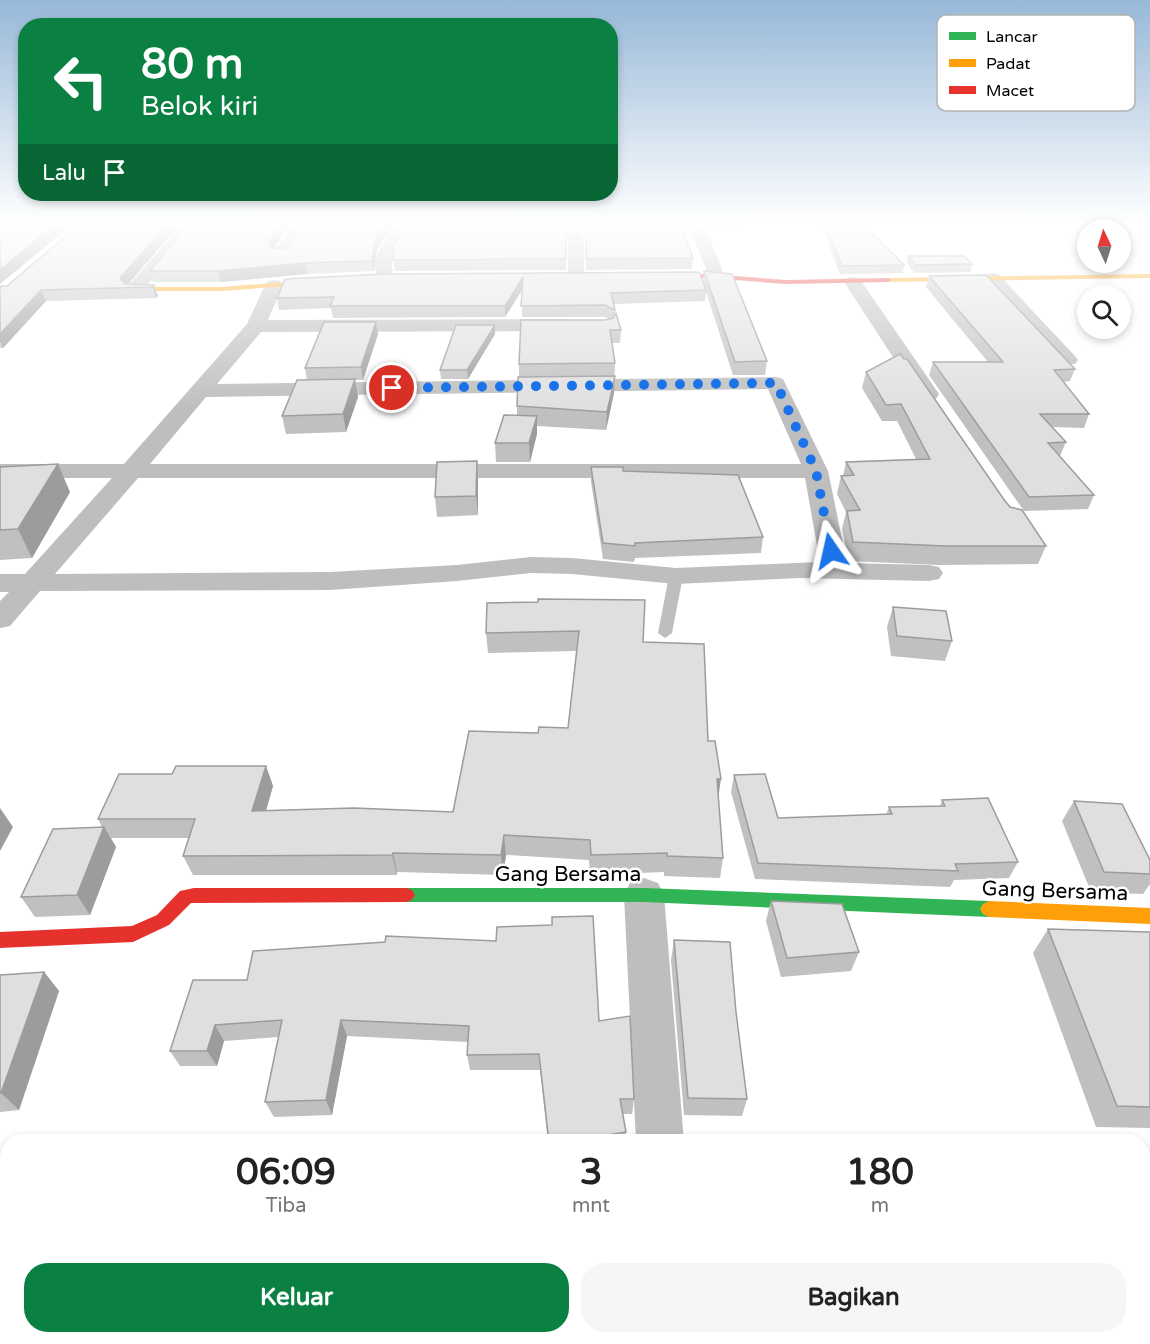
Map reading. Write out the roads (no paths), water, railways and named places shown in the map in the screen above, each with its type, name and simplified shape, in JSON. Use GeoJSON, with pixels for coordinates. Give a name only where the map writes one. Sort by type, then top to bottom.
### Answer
{"type":"FeatureCollection","features":[{"type":"Feature","properties":{"kind":"street"},"geometry":{"type":"LineString","coordinates":[[135,289],[251,287]]}},
{"type":"Feature","properties":{"kind":"street"},"geometry":{"type":"LineString","coordinates":[[0,619],[256,326],[273,287]]}},
{"type":"Feature","properties":{"kind":"street"},"geometry":{"type":"LineString","coordinates":[[856,287],[936,407]]}},
{"type":"Feature","properties":{"kind":"street"},"geometry":{"type":"LineString","coordinates":[[1000,287],[1068,360]]}},
{"type":"Feature","properties":{"kind":"street"},"geometry":{"type":"LineString","coordinates":[[256,326],[576,325]]}},
{"type":"Feature","properties":{"kind":"street"},"geometry":{"type":"LineString","coordinates":[[201,391],[776,383],[816,471],[835,571]]}},
{"type":"Feature","properties":{"kind":"street"},"geometry":{"type":"LineString","coordinates":[[0,471],[816,471]]}},
{"type":"Feature","properties":{"kind":"street"},"geometry":{"type":"LineString","coordinates":[[0,583],[330,581],[457,573],[531,565],[572,566],[676,576],[835,571],[929,573]]}},
{"type":"Feature","properties":{"kind":"street","name":"Gang Bersama"},"geometry":{"type":"LineString","coordinates":[[0,940],[133,934],[163,920],[186,896],[190,895],[644,895],[1150,916]]}},
{"type":"Feature","properties":{"kind":"street"},"geometry":{"type":"LineString","coordinates":[[644,895],[659,1134]]}},
{"type":"Feature","properties":{"kind":"lane"},"geometry":{"type":"LineString","coordinates":[[665,633],[676,576]]}}]}
